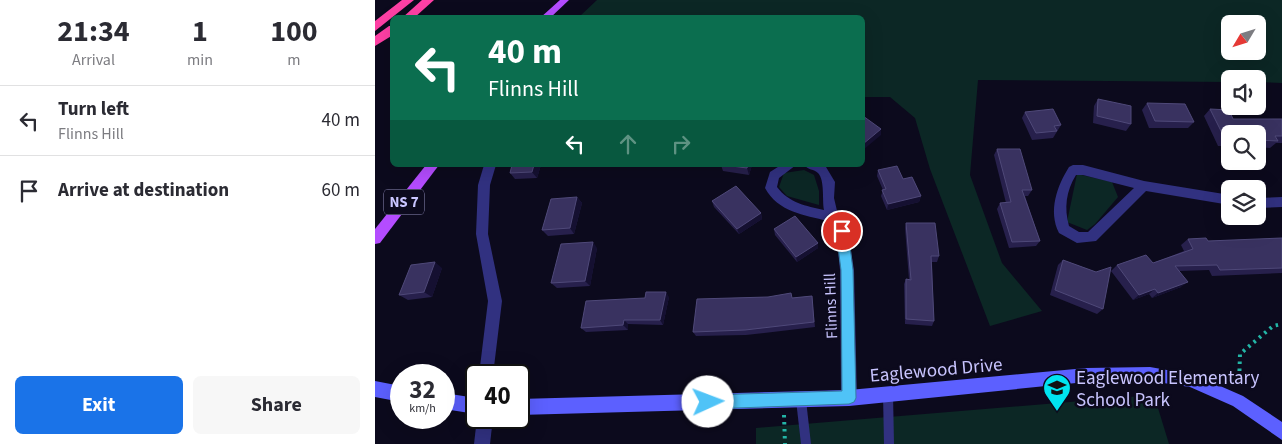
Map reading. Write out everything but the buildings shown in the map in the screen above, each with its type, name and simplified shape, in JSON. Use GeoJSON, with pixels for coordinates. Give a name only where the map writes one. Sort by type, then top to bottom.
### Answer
{"type":"FeatureCollection","features":[{"type":"Feature","properties":{"kind":"highway"},"geometry":{"type":"LineString","coordinates":[[375,26],[409,0]]}},
{"type":"Feature","properties":{"kind":"highway"},"geometry":{"type":"LineString","coordinates":[[411,15],[429,0]]}},
{"type":"Feature","properties":{"kind":"highway"},"geometry":{"type":"LineString","coordinates":[[375,42],[390,31]]}},
{"type":"Feature","properties":{"kind":"main road"},"geometry":{"type":"LineString","coordinates":[[546,15],[555,0]]}},
{"type":"Feature","properties":{"kind":"main road"},"geometry":{"type":"LineString","coordinates":[[548,15],[565,0]]}},
{"type":"Feature","properties":{"kind":"main road","name":"NS 7"},"geometry":{"type":"LineString","coordinates":[[375,239],[431,167]]}},
{"type":"Feature","properties":{"kind":"street"},"geometry":{"type":"LineString","coordinates":[[487,364],[495,301],[483,234],[484,185],[489,167]]}},
{"type":"Feature","properties":{"kind":"street"},"geometry":{"type":"LineString","coordinates":[[787,167],[774,175],[771,188],[777,199],[793,208],[832,217]]}},
{"type":"Feature","properties":{"kind":"street","name":"Flinns Hill"},"geometry":{"type":"LineString","coordinates":[[815,167],[822,170],[829,182],[828,198],[832,217],[842,231],[847,270],[849,398]]}},
{"type":"Feature","properties":{"kind":"street"},"geometry":{"type":"LineString","coordinates":[[1144,186],[1091,237],[1077,238],[1063,229],[1059,213],[1063,186],[1073,170],[1083,170],[1144,186],[1221,199]]}},
{"type":"Feature","properties":{"kind":"street"},"geometry":{"type":"LineString","coordinates":[[1266,203],[1282,202]]}},
{"type":"Feature","properties":{"kind":"street","name":"Eaglewood Drive"},"geometry":{"type":"LineString","coordinates":[[530,407],[849,398],[1086,376],[1150,374],[1190,380],[1230,397],[1267,419],[1282,432]]}},
{"type":"Feature","properties":{"kind":"street"},"geometry":{"type":"LineString","coordinates":[[375,390],[390,392]]}},
{"type":"Feature","properties":{"kind":"street"},"geometry":{"type":"LineString","coordinates":[[482,444],[484,429]]}},
{"type":"Feature","properties":{"kind":"lane"},"geometry":{"type":"LineString","coordinates":[[888,394],[889,444]]}},
{"type":"Feature","properties":{"kind":"lane"},"geometry":{"type":"LineString","coordinates":[[801,400],[806,444]]}},
{"type":"Feature","properties":{"kind":"path"},"geometry":{"type":"LineString","coordinates":[[1240,371],[1240,354],[1273,326],[1282,324]]}},
{"type":"Feature","properties":{"kind":"path"},"geometry":{"type":"LineString","coordinates":[[783,400],[785,444]]}},
{"type":"Feature","properties":{"kind":"green space"},"geometry":{"type":"Polygon","coordinates":[[[597,0],[1282,0],[1282,83],[1266,82],[1266,70],[1221,70],[1221,82],[978,80],[970,175],[1002,263],[1042,311],[990,326],[930,169],[915,118],[890,97],[865,97],[865,15],[581,15],[597,0]]]}},
{"type":"Feature","properties":{"kind":"green space"},"geometry":{"type":"Polygon","coordinates":[[[804,170],[814,175],[819,191],[819,205],[787,196],[779,187],[784,173],[804,170]]]}},
{"type":"Feature","properties":{"kind":"green space"},"geometry":{"type":"Polygon","coordinates":[[[1077,174],[1112,182],[1118,197],[1095,224],[1087,230],[1067,222],[1077,174]]]}},
{"type":"Feature","properties":{"kind":"green space","name":"Eaglewood Elementary School Park"},"geometry":{"type":"Polygon","coordinates":[[[1154,395],[1169,444],[756,444],[756,428],[1154,395]]]}},
{"type":"Feature","properties":{"kind":"place","name":"Eaglewood Elementary School Park"},"geometry":{"type":"Point","coordinates":[1057,412]}},
{"type":"Feature","properties":{"kind":"route"},"geometry":{"type":"LineString","coordinates":[[708,402],[849,398],[847,270],[842,231]]}}]}
